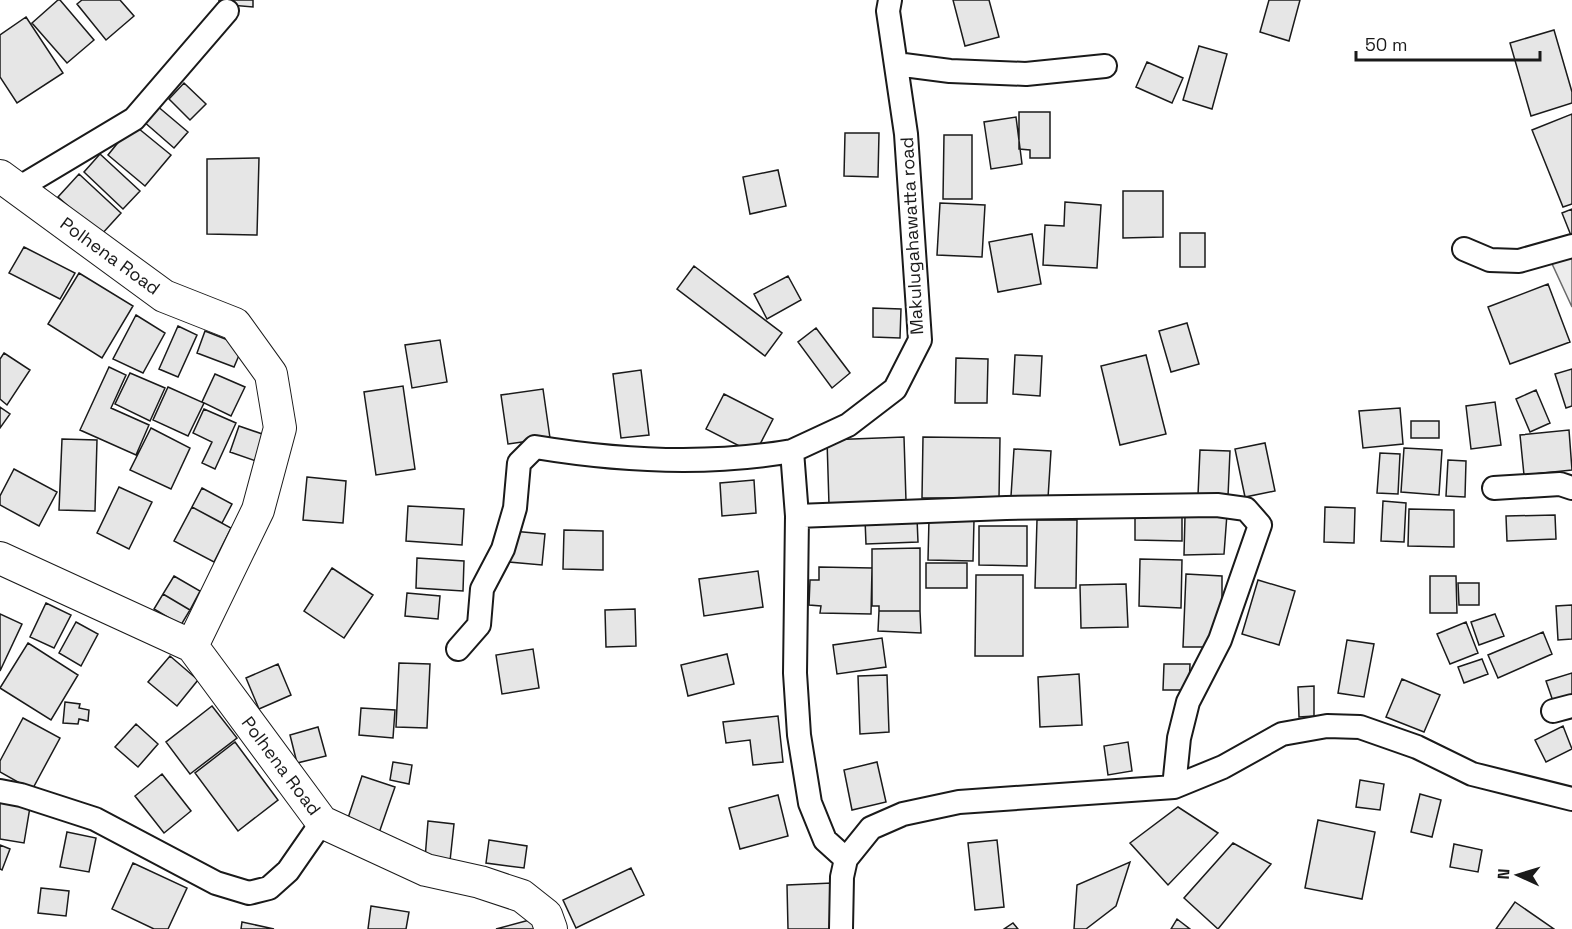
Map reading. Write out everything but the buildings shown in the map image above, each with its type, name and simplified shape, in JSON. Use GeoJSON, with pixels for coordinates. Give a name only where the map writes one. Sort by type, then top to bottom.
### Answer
{"type":"FeatureCollection","features":[{"type":"Feature","properties":{"kind":"street","name":"Makulugahawatta road"},"geometry":{"type":"LineString","coordinates":[[458,649],[479,625],[482,589],[503,549],[515,508],[519,463],[535,447],[636,459],[734,459],[792,451],[848,425],[895,390],[920,340],[906,134],[888,11],[890,0]]}},
{"type":"Feature","properties":{"kind":"street"},"geometry":{"type":"LineString","coordinates":[[8,182],[134,119],[227,11]]}},
{"type":"Feature","properties":{"kind":"street"},"geometry":{"type":"LineString","coordinates":[[896,64],[950,71],[1026,74],[1105,66]]}},
{"type":"Feature","properties":{"kind":"street","name":"Polhena Road"},"geometry":{"type":"LineString","coordinates":[[8,182],[164,296],[235,324],[271,374],[280,428],[258,510],[192,646]]}},
{"type":"Feature","properties":{"kind":"street"},"geometry":{"type":"LineString","coordinates":[[1464,249],[1490,260],[1519,261],[1572,246]]}},
{"type":"Feature","properties":{"kind":"street"},"geometry":{"type":"LineString","coordinates":[[792,451],[797,516],[795,673],[799,735],[810,803],[825,840],[846,859]]}},
{"type":"Feature","properties":{"kind":"street"},"geometry":{"type":"LineString","coordinates":[[1494,488],[1560,484],[1572,488]]}},
{"type":"Feature","properties":{"kind":"street"},"geometry":{"type":"LineString","coordinates":[[797,516],[1006,508],[1217,505],[1246,509],[1260,525],[1220,640],[1188,702],[1179,738],[1174,787]]}},
{"type":"Feature","properties":{"kind":"street","name":"Polhena Road"},"geometry":{"type":"LineString","coordinates":[[0,558],[192,646],[322,822],[426,870],[480,882],[522,896],[546,915],[551,929]]}},
{"type":"Feature","properties":{"kind":"street"},"geometry":{"type":"LineString","coordinates":[[841,929],[842,877],[846,859],[871,828],[903,814],[959,802],[1174,787],[1223,767],[1282,734],[1327,726],[1360,727],[1417,747],[1472,774],[1572,799]]}},
{"type":"Feature","properties":{"kind":"street"},"geometry":{"type":"LineString","coordinates":[[0,791],[21,795],[95,819],[216,883],[249,892],[269,888],[288,872],[322,822]]}},
{"type":"Feature","properties":{"kind":"shaded area"},"geometry":{"type":"Polygon","coordinates":[[[1572,246],[1572,307],[1547,253],[1572,246]]]}}]}
